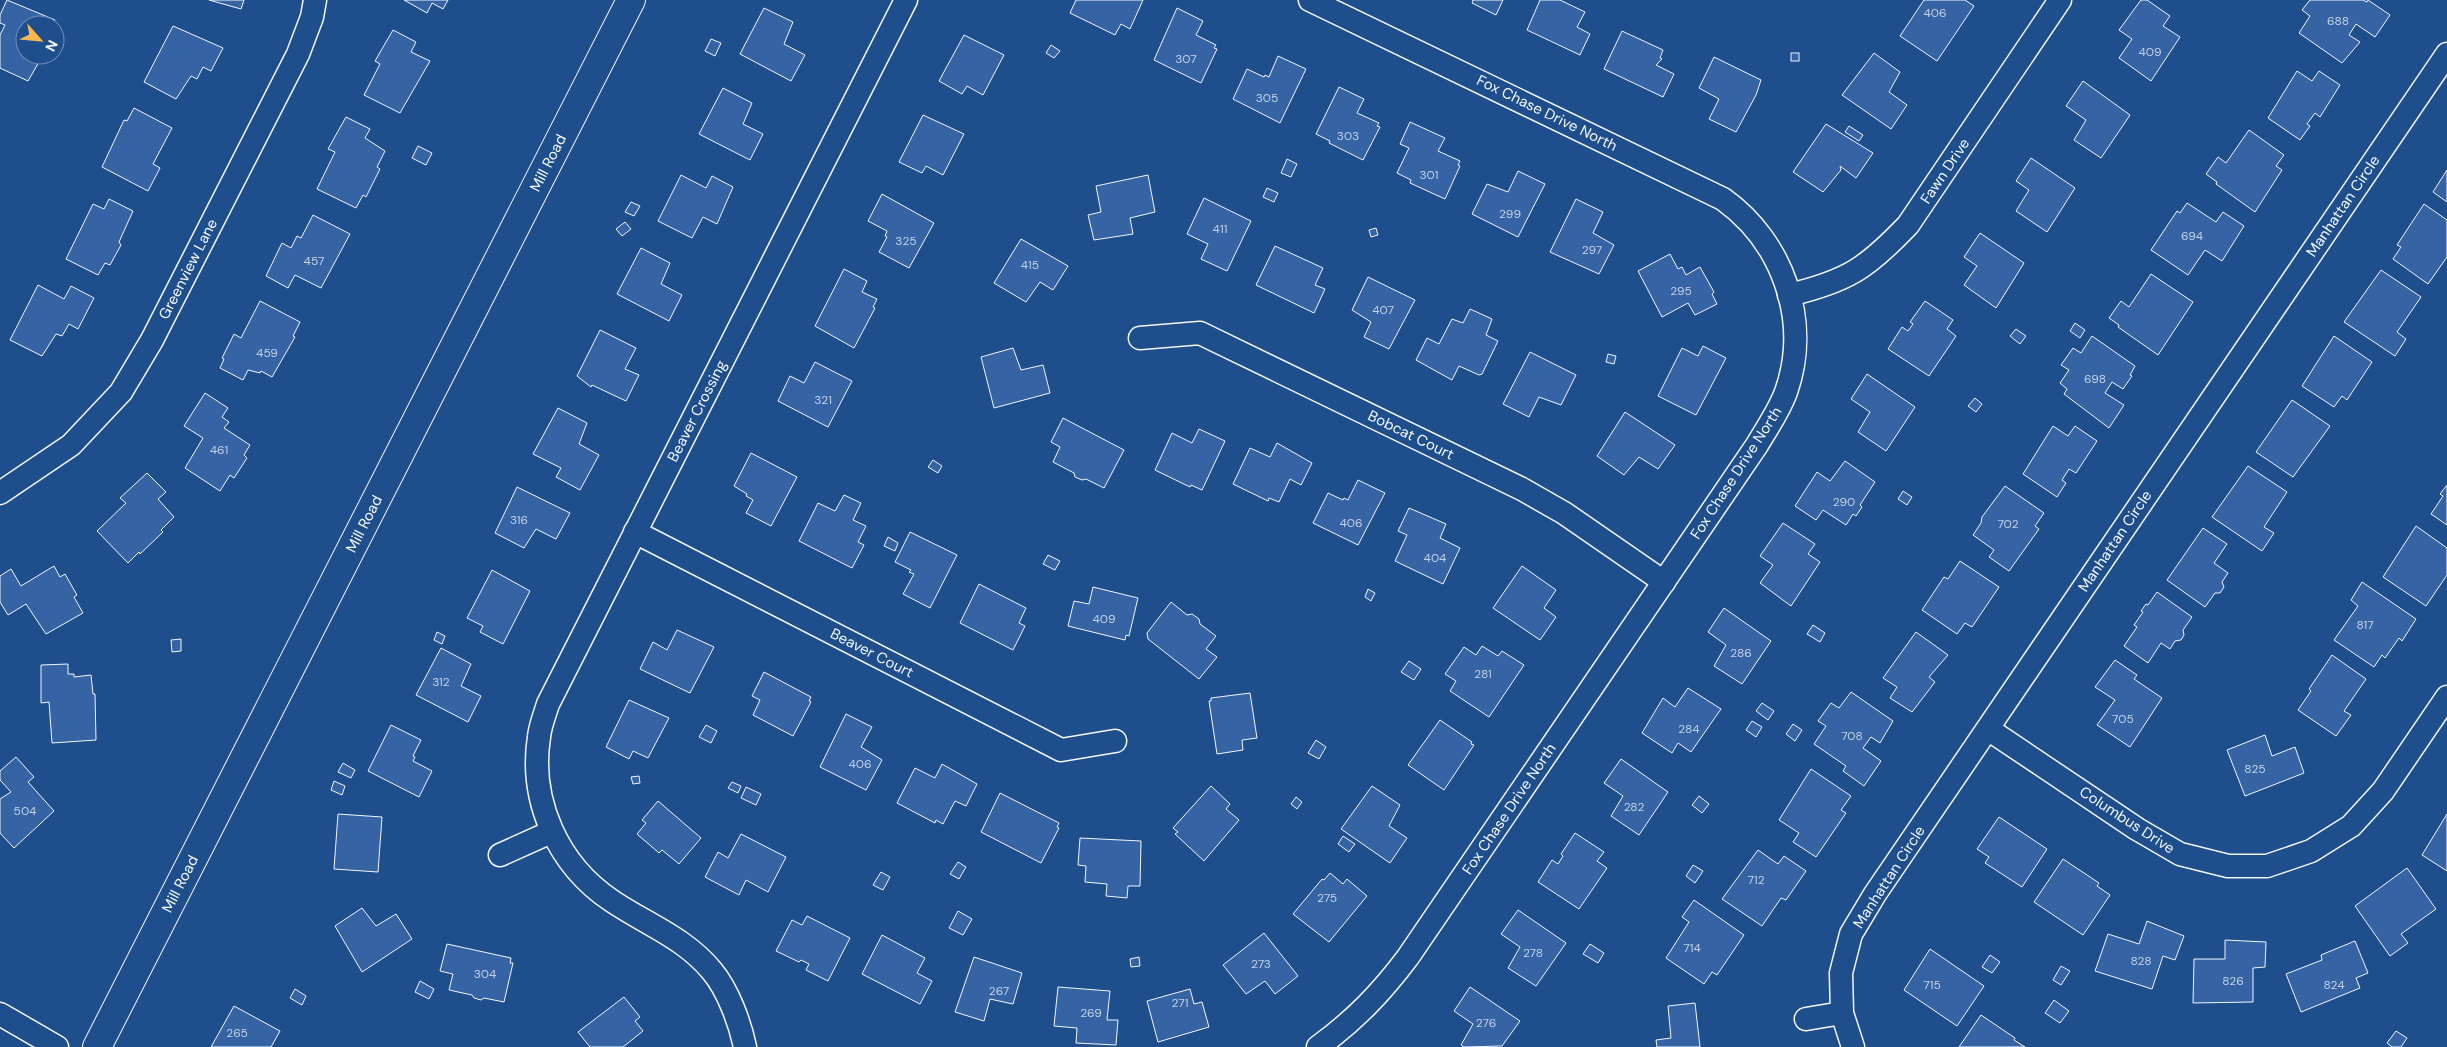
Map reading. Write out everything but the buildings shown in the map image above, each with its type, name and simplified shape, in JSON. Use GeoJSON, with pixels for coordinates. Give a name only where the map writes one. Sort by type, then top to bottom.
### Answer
{"type":"FeatureCollection","features":[{"type":"Feature","properties":{"kind":"street","name":"Greenview Lane"},"geometry":{"type":"LineString","coordinates":[[0,493],[71,445],[121,392],[152,340],[298,54],[312,17],[315,0]]}},
{"type":"Feature","properties":{"kind":"street","name":"Mill Road"},"geometry":{"type":"LineString","coordinates":[[97,1047],[631,0]]}},
{"type":"Feature","properties":{"kind":"street","name":"Beaver Crossing"},"geometry":{"type":"LineString","coordinates":[[745,1047],[734,1011],[712,971],[682,942],[604,895],[577,871],[551,832],[540,802],[537,770],[539,736],[548,704],[906,0]]}},
{"type":"Feature","properties":{"kind":"street","name":"Fox Chase Drive North"},"geometry":{"type":"LineString","coordinates":[[1310,0],[1723,199],[1760,233],[1779,265],[1790,295],[1796,337],[1795,356],[1786,393],[1757,446],[1408,957],[1380,994],[1348,1025],[1318,1047]]}},
{"type":"Feature","properties":{"kind":"street","name":"Fawn Drive"},"geometry":{"type":"LineString","coordinates":[[1790,295],[1846,278],[1880,255],[1908,225],[2060,0]]}},
{"type":"Feature","properties":{"kind":"street","name":"Manhattan Circle"},"geometry":{"type":"LineString","coordinates":[[1853,1047],[1842,1013],[1841,973],[1851,934],[1875,894],[2447,54]]}},
{"type":"Feature","properties":{"kind":"street","name":"Bobcat Court"},"geometry":{"type":"LineString","coordinates":[[1140,338],[1200,333],[1522,489],[1564,513],[1664,582]]}},
{"type":"Feature","properties":{"kind":"street","name":"Beaver Court"},"geometry":{"type":"LineString","coordinates":[[635,532],[1061,750],[1115,741]]}},
{"type":"Feature","properties":{"kind":"street","name":"Columbus Drive"},"geometry":{"type":"LineString","coordinates":[[1988,729],[2137,829],[2180,854],[2228,866],[2267,866],[2311,851],[2351,826],[2383,791],[2447,697]]}},
{"type":"Feature","properties":{"kind":"street"},"geometry":{"type":"LineString","coordinates":[[500,855],[551,832]]}},
{"type":"Feature","properties":{"kind":"street"},"geometry":{"type":"LineString","coordinates":[[1806,1019],[1842,1013]]}},
{"type":"Feature","properties":{"kind":"street"},"geometry":{"type":"LineString","coordinates":[[0,1014],[57,1047]]}}]}
